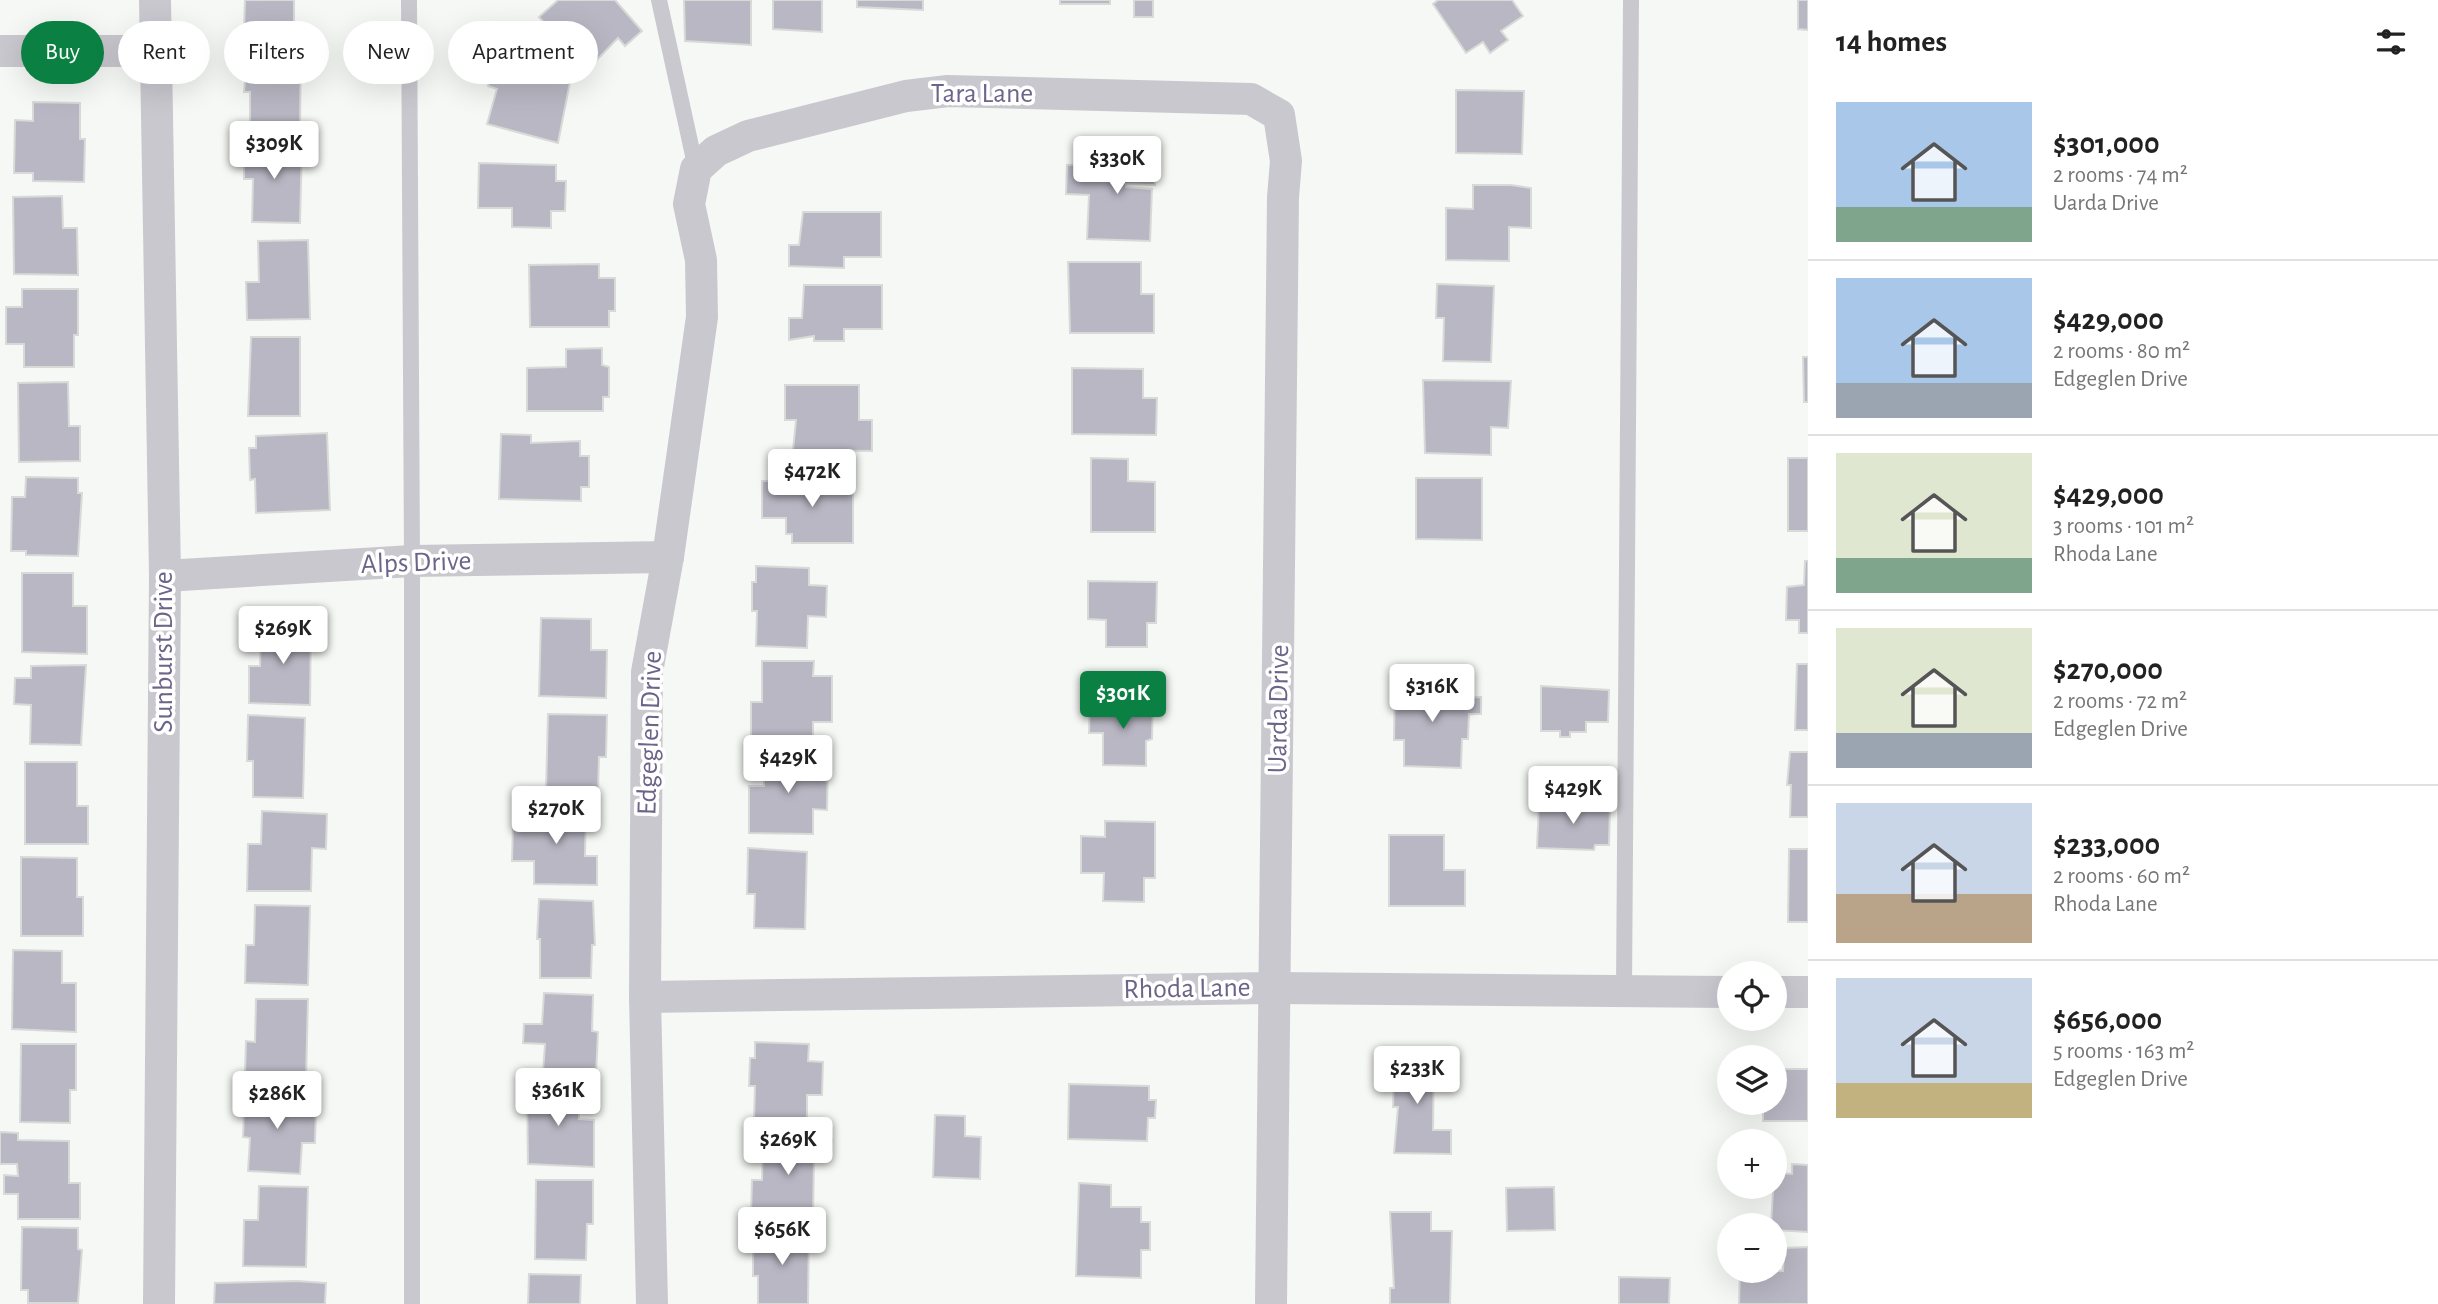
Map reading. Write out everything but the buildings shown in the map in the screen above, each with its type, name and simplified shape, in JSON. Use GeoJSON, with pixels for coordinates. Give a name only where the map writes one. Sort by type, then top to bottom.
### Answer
{"type":"FeatureCollection","features":[{"type":"Feature","properties":{"kind":"street","name":"Sunburst Drive"},"geometry":{"type":"LineString","coordinates":[[155,0],[155,21]]}},
{"type":"Feature","properties":{"kind":"street"},"geometry":{"type":"LineString","coordinates":[[0,51],[118,51]]}},
{"type":"Feature","properties":{"kind":"street","name":"Sunburst Drive"},"geometry":{"type":"LineString","coordinates":[[156,84],[165,576],[159,1304]]}},
{"type":"Feature","properties":{"kind":"street","name":"Tara Lane"},"geometry":{"type":"LineString","coordinates":[[696,169],[716,150],[748,136],[906,96],[948,91],[1251,99],[1279,115]]}},
{"type":"Feature","properties":{"kind":"street","name":"Uarda Drive"},"geometry":{"type":"LineString","coordinates":[[1271,1304],[1283,225],[1286,161],[1279,115]]}},
{"type":"Feature","properties":{"kind":"street","name":"Edgeglen Drive"},"geometry":{"type":"LineString","coordinates":[[652,1304],[645,997],[647,672],[668,557],[702,317],[701,260],[689,204],[696,169]]}},
{"type":"Feature","properties":{"kind":"street","name":"Alps Drive"},"geometry":{"type":"LineString","coordinates":[[165,576],[412,561],[668,557]]}},
{"type":"Feature","properties":{"kind":"street","name":"Rhoda Lane"},"geometry":{"type":"LineString","coordinates":[[645,997],[1276,988],[1717,992]]}},
{"type":"Feature","properties":{"kind":"street"},"geometry":{"type":"LineString","coordinates":[[1787,992],[1808,992]]}},
{"type":"Feature","properties":{"kind":"lane"},"geometry":{"type":"LineString","coordinates":[[409,0],[412,1304]]}},
{"type":"Feature","properties":{"kind":"lane"},"geometry":{"type":"LineString","coordinates":[[659,0],[696,169]]}},
{"type":"Feature","properties":{"kind":"lane"},"geometry":{"type":"LineString","coordinates":[[1624,991],[1631,0]]}}]}
